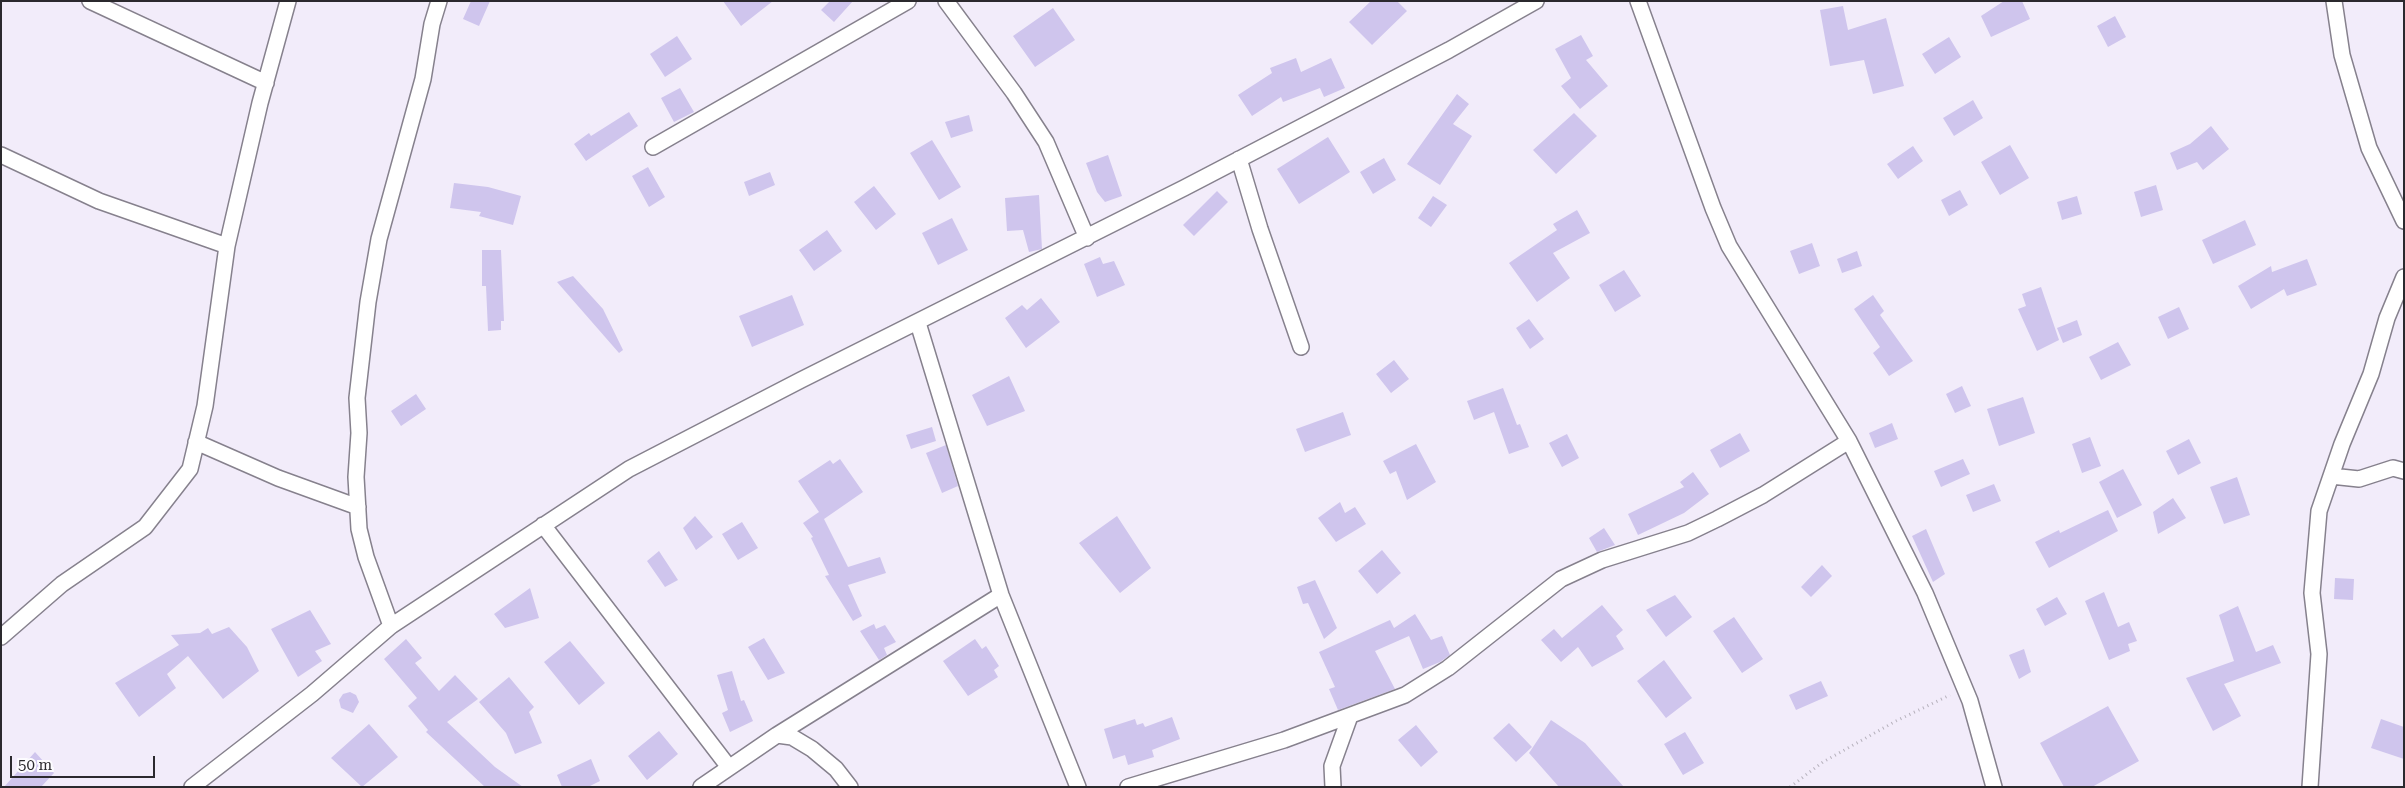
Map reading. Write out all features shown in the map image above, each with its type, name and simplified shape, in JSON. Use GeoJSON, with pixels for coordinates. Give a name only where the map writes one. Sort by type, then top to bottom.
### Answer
{"type":"FeatureCollection","features":[{"type":"Feature","properties":{"kind":"street"},"geometry":{"type":"LineString","coordinates":[[90,1],[266,83]]}},
{"type":"Feature","properties":{"kind":"street"},"geometry":{"type":"LineString","coordinates":[[1,637],[62,584],[145,527],[190,470],[205,406],[227,246],[266,83],[288,1]]}},
{"type":"Feature","properties":{"kind":"street"},"geometry":{"type":"LineString","coordinates":[[391,626],[366,557],[359,529],[357,398],[368,302],[379,239],[423,79],[432,24],[439,1]]}},
{"type":"Feature","properties":{"kind":"street"},"geometry":{"type":"LineString","coordinates":[[653,148],[908,1]]}},
{"type":"Feature","properties":{"kind":"street"},"geometry":{"type":"LineString","coordinates":[[946,1],[1014,92],[1046,142],[1087,238]]}},
{"type":"Feature","properties":{"kind":"street"},"geometry":{"type":"LineString","coordinates":[[192,787],[312,694],[391,626],[629,470],[801,380],[1087,238],[1449,50],[1536,1]]}},
{"type":"Feature","properties":{"kind":"street"},"geometry":{"type":"LineString","coordinates":[[1638,1],[1713,208],[1729,246],[1849,441],[1925,593],[1965,689],[1994,787]]}},
{"type":"Feature","properties":{"kind":"street"},"geometry":{"type":"LineString","coordinates":[[2334,1],[2342,55],[2369,148],[2404,221]]}},
{"type":"Feature","properties":{"kind":"street"},"geometry":{"type":"LineString","coordinates":[[1,155],[99,201],[227,246]]}},
{"type":"Feature","properties":{"kind":"street"},"geometry":{"type":"LineString","coordinates":[[1239,159],[1260,229],[1301,347]]}},
{"type":"Feature","properties":{"kind":"street"},"geometry":{"type":"LineString","coordinates":[[2310,787],[2319,654],[2313,584],[2319,511],[2371,374],[2387,318],[2404,277]]}},
{"type":"Feature","properties":{"kind":"street"},"geometry":{"type":"LineString","coordinates":[[918,323],[1000,595],[1078,787]]}},
{"type":"Feature","properties":{"kind":"street"},"geometry":{"type":"LineString","coordinates":[[1128,787],[1284,740],[1405,695],[1448,668],[1561,580],[1602,560],[1688,533],[1763,495],[1849,441]]}},
{"type":"Feature","properties":{"kind":"street"},"geometry":{"type":"LineString","coordinates":[[196,442],[278,478],[358,507]]}},
{"type":"Feature","properties":{"kind":"street"},"geometry":{"type":"LineString","coordinates":[[2331,476],[2359,480],[2393,468],[2404,471]]}},
{"type":"Feature","properties":{"kind":"street"},"geometry":{"type":"LineString","coordinates":[[543,525],[728,766]]}},
{"type":"Feature","properties":{"kind":"street"},"geometry":{"type":"LineString","coordinates":[[701,787],[728,766],[1000,595]]}},
{"type":"Feature","properties":{"kind":"street"},"geometry":{"type":"LineString","coordinates":[[1333,787],[1332,766],[1350,716]]}},
{"type":"Feature","properties":{"kind":"street"},"geometry":{"type":"LineString","coordinates":[[777,735],[792,737],[812,749],[836,770],[850,787]]}},
{"type":"Feature","properties":{"kind":"path"},"geometry":{"type":"LineString","coordinates":[[1790,787],[1824,762],[1896,721],[1938,699],[1965,689]]}},
{"type":"Feature","properties":{"kind":"building"},"geometry":{"type":"Polygon","coordinates":[[[471,1],[490,1],[479,26],[463,19],[471,1]]]}},
{"type":"Feature","properties":{"kind":"building"},"geometry":{"type":"Polygon","coordinates":[[[723,1],[773,1],[741,26],[723,1]]]}},
{"type":"Feature","properties":{"kind":"building"},"geometry":{"type":"Polygon","coordinates":[[[830,1],[853,1],[834,22],[821,10],[830,1]]]}},
{"type":"Feature","properties":{"kind":"building"},"geometry":{"type":"Polygon","coordinates":[[[1371,1],[1397,1],[1407,11],[1372,45],[1349,22],[1371,1]]]}},
{"type":"Feature","properties":{"kind":"building"},"geometry":{"type":"Polygon","coordinates":[[[2004,1],[2022,1],[2030,19],[1991,37],[1981,16],[2004,1]]]}},
{"type":"Feature","properties":{"kind":"building"},"geometry":{"type":"Polygon","coordinates":[[[1843,6],[1848,30],[1886,18],[1904,86],[1873,94],[1864,60],[1830,66],[1820,10],[1843,6]]]}},
{"type":"Feature","properties":{"kind":"building"},"geometry":{"type":"Polygon","coordinates":[[[1053,8],[1075,40],[1035,67],[1013,36],[1053,8]]]}},
{"type":"Feature","properties":{"kind":"building"},"geometry":{"type":"Polygon","coordinates":[[[2115,16],[2126,37],[2108,47],[2097,26],[2115,16]]]}},
{"type":"Feature","properties":{"kind":"building"},"geometry":{"type":"Polygon","coordinates":[[[1581,35],[1593,56],[1586,60],[1608,86],[1580,109],[1561,86],[1571,78],[1555,49],[1581,35]]]}},
{"type":"Feature","properties":{"kind":"building"},"geometry":{"type":"Polygon","coordinates":[[[677,36],[692,59],[665,77],[650,54],[677,36]]]}},
{"type":"Feature","properties":{"kind":"building"},"geometry":{"type":"Polygon","coordinates":[[[1949,37],[1961,57],[1935,74],[1922,54],[1949,37]]]}},
{"type":"Feature","properties":{"kind":"building"},"geometry":{"type":"Polygon","coordinates":[[[1296,58],[1301,72],[1331,58],[1345,88],[1324,97],[1320,88],[1283,102],[1281,97],[1252,116],[1238,95],[1272,73],[1270,68],[1296,58]]]}},
{"type":"Feature","properties":{"kind":"building"},"geometry":{"type":"Polygon","coordinates":[[[680,88],[694,112],[674,122],[661,98],[680,88]]]}},
{"type":"Feature","properties":{"kind":"building"},"geometry":{"type":"Polygon","coordinates":[[[1457,94],[1469,104],[1453,124],[1472,136],[1440,185],[1407,164],[1457,94]]]}},
{"type":"Feature","properties":{"kind":"building"},"geometry":{"type":"Polygon","coordinates":[[[1973,100],[1983,118],[1954,136],[1943,118],[1973,100]]]}},
{"type":"Feature","properties":{"kind":"building"},"geometry":{"type":"Polygon","coordinates":[[[629,112],[638,126],[586,161],[574,144],[589,133],[591,136],[629,112]]]}},
{"type":"Feature","properties":{"kind":"building"},"geometry":{"type":"Polygon","coordinates":[[[1574,113],[1597,136],[1556,174],[1533,150],[1574,113]]]}},
{"type":"Feature","properties":{"kind":"building"},"geometry":{"type":"Polygon","coordinates":[[[969,115],[973,131],[951,138],[945,122],[969,115]]]}},
{"type":"Feature","properties":{"kind":"building"},"geometry":{"type":"Polygon","coordinates":[[[2211,126],[2229,149],[2203,170],[2197,162],[2177,170],[2170,153],[2190,144],[2211,126]]]}},
{"type":"Feature","properties":{"kind":"building"},"geometry":{"type":"Polygon","coordinates":[[[1328,137],[1350,172],[1299,204],[1277,169],[1328,137]]]}},
{"type":"Feature","properties":{"kind":"building"},"geometry":{"type":"Polygon","coordinates":[[[932,140],[961,187],[939,200],[910,153],[932,140]]]}},
{"type":"Feature","properties":{"kind":"building"},"geometry":{"type":"Polygon","coordinates":[[[2010,145],[2029,178],[2000,195],[1981,162],[2010,145]]]}},
{"type":"Feature","properties":{"kind":"building"},"geometry":{"type":"Polygon","coordinates":[[[1913,146],[1923,161],[1898,179],[1887,164],[1913,146]]]}},
{"type":"Feature","properties":{"kind":"building"},"geometry":{"type":"Polygon","coordinates":[[[1108,155],[1122,196],[1105,202],[1097,192],[1086,163],[1108,155]]]}},
{"type":"Feature","properties":{"kind":"building"},"geometry":{"type":"Polygon","coordinates":[[[1384,158],[1396,180],[1373,194],[1360,172],[1384,158]]]}},
{"type":"Feature","properties":{"kind":"building"},"geometry":{"type":"Polygon","coordinates":[[[648,167],[665,197],[649,207],[632,176],[648,167]]]}},
{"type":"Feature","properties":{"kind":"building"},"geometry":{"type":"Polygon","coordinates":[[[770,172],[775,185],[749,196],[744,182],[770,172]]]}},
{"type":"Feature","properties":{"kind":"building"},"geometry":{"type":"Polygon","coordinates":[[[454,183],[488,187],[521,196],[513,225],[479,216],[481,212],[450,208],[454,183]]]}},
{"type":"Feature","properties":{"kind":"building"},"geometry":{"type":"Polygon","coordinates":[[[2156,185],[2163,210],[2141,217],[2134,192],[2156,185]]]}},
{"type":"Feature","properties":{"kind":"building"},"geometry":{"type":"Polygon","coordinates":[[[874,186],[896,214],[876,230],[854,202],[874,186]]]}},
{"type":"Feature","properties":{"kind":"building"},"geometry":{"type":"Polygon","coordinates":[[[1960,190],[1968,205],[1949,216],[1941,200],[1960,190]]]}},
{"type":"Feature","properties":{"kind":"building"},"geometry":{"type":"Polygon","coordinates":[[[1217,191],[1228,202],[1194,236],[1183,225],[1217,191]]]}},
{"type":"Feature","properties":{"kind":"building"},"geometry":{"type":"Polygon","coordinates":[[[1039,195],[1042,249],[1029,252],[1023,230],[1007,231],[1005,198],[1039,195]]]}},
{"type":"Feature","properties":{"kind":"building"},"geometry":{"type":"Polygon","coordinates":[[[1433,196],[1447,205],[1431,227],[1418,218],[1433,196]]]}},
{"type":"Feature","properties":{"kind":"building"},"geometry":{"type":"Polygon","coordinates":[[[2077,196],[2082,214],[2062,220],[2057,202],[2077,196]]]}},
{"type":"Feature","properties":{"kind":"building"},"geometry":{"type":"Polygon","coordinates":[[[1577,210],[1590,233],[1553,253],[1570,278],[1537,302],[1509,263],[1557,230],[1553,224],[1577,210]]]}},
{"type":"Feature","properties":{"kind":"building"},"geometry":{"type":"Polygon","coordinates":[[[952,218],[968,250],[938,265],[922,233],[952,218]]]}},
{"type":"Feature","properties":{"kind":"building"},"geometry":{"type":"Polygon","coordinates":[[[2245,220],[2256,245],[2213,264],[2202,240],[2245,220]]]}},
{"type":"Feature","properties":{"kind":"building"},"geometry":{"type":"Polygon","coordinates":[[[827,230],[842,251],[814,271],[799,250],[827,230]]]}},
{"type":"Feature","properties":{"kind":"building"},"geometry":{"type":"Polygon","coordinates":[[[1812,243],[1820,266],[1799,274],[1790,251],[1812,243]]]}},
{"type":"Feature","properties":{"kind":"building"},"geometry":{"type":"Polygon","coordinates":[[[482,250],[501,250],[504,321],[501,321],[501,330],[488,331],[486,286],[482,286],[482,250]]]}},
{"type":"Feature","properties":{"kind":"building"},"geometry":{"type":"Polygon","coordinates":[[[1857,251],[1862,266],[1842,273],[1837,259],[1857,251]]]}},
{"type":"Feature","properties":{"kind":"building"},"geometry":{"type":"Polygon","coordinates":[[[1100,257],[1103,264],[1114,261],[1125,285],[1097,297],[1084,264],[1100,257]]]}},
{"type":"Feature","properties":{"kind":"building"},"geometry":{"type":"Polygon","coordinates":[[[2307,259],[2317,285],[2287,296],[2284,289],[2251,309],[2238,286],[2271,266],[2272,272],[2307,259]]]}},
{"type":"Feature","properties":{"kind":"building"},"geometry":{"type":"Polygon","coordinates":[[[1624,270],[1641,296],[1615,312],[1599,285],[1624,270]]]}},
{"type":"Feature","properties":{"kind":"building"},"geometry":{"type":"Polygon","coordinates":[[[573,276],[603,309],[623,350],[619,353],[557,282],[573,276]]]}},
{"type":"Feature","properties":{"kind":"building"},"geometry":{"type":"Polygon","coordinates":[[[2041,287],[2059,340],[2037,351],[2018,309],[2026,306],[2022,294],[2041,287]]]}},
{"type":"Feature","properties":{"kind":"building"},"geometry":{"type":"Polygon","coordinates":[[[792,295],[804,325],[752,347],[739,316],[792,295]]]}},
{"type":"Feature","properties":{"kind":"building"},"geometry":{"type":"Polygon","coordinates":[[[1873,295],[1884,311],[1880,315],[1913,361],[1889,376],[1873,353],[1880,347],[1854,309],[1873,295]]]}},
{"type":"Feature","properties":{"kind":"building"},"geometry":{"type":"Polygon","coordinates":[[[1041,298],[1060,322],[1026,348],[1005,318],[1022,305],[1027,310],[1041,298]]]}},
{"type":"Feature","properties":{"kind":"building"},"geometry":{"type":"Polygon","coordinates":[[[2179,307],[2189,329],[2168,339],[2158,317],[2179,307]]]}},
{"type":"Feature","properties":{"kind":"building"},"geometry":{"type":"Polygon","coordinates":[[[1529,319],[1544,339],[1530,349],[1516,328],[1529,319]]]}},
{"type":"Feature","properties":{"kind":"building"},"geometry":{"type":"Polygon","coordinates":[[[2077,320],[2082,335],[2063,343],[2057,328],[2077,320]]]}},
{"type":"Feature","properties":{"kind":"building"},"geometry":{"type":"Polygon","coordinates":[[[2118,342],[2131,365],[2101,380],[2089,357],[2118,342]]]}},
{"type":"Feature","properties":{"kind":"building"},"geometry":{"type":"Polygon","coordinates":[[[1394,360],[1409,379],[1391,393],[1376,374],[1394,360]]]}},
{"type":"Feature","properties":{"kind":"building"},"geometry":{"type":"Polygon","coordinates":[[[1009,376],[1025,411],[987,426],[972,395],[1009,376]]]}},
{"type":"Feature","properties":{"kind":"building"},"geometry":{"type":"Polygon","coordinates":[[[1962,386],[1971,406],[1955,413],[1946,394],[1962,386]]]}},
{"type":"Feature","properties":{"kind":"building"},"geometry":{"type":"Polygon","coordinates":[[[1503,388],[1517,425],[1520,424],[1529,447],[1509,454],[1494,412],[1474,420],[1467,401],[1503,388]]]}},
{"type":"Feature","properties":{"kind":"building"},"geometry":{"type":"Polygon","coordinates":[[[416,394],[426,409],[401,426],[391,411],[416,394]]]}},
{"type":"Feature","properties":{"kind":"building"},"geometry":{"type":"Polygon","coordinates":[[[2023,397],[2035,433],[1999,446],[1987,409],[2023,397]]]}},
{"type":"Feature","properties":{"kind":"building"},"geometry":{"type":"Polygon","coordinates":[[[1343,412],[1351,435],[1305,452],[1296,429],[1343,412]]]}},
{"type":"Feature","properties":{"kind":"building"},"geometry":{"type":"Polygon","coordinates":[[[1892,423],[1898,439],[1875,448],[1869,433],[1892,423]]]}},
{"type":"Feature","properties":{"kind":"building"},"geometry":{"type":"Polygon","coordinates":[[[932,427],[936,441],[911,449],[906,435],[932,427]]]}},
{"type":"Feature","properties":{"kind":"building"},"geometry":{"type":"Polygon","coordinates":[[[1740,433],[1750,451],[1720,468],[1710,450],[1740,433]]]}},
{"type":"Feature","properties":{"kind":"building"},"geometry":{"type":"Polygon","coordinates":[[[1567,434],[1579,458],[1562,467],[1549,443],[1567,434]]]}},
{"type":"Feature","properties":{"kind":"building"},"geometry":{"type":"Polygon","coordinates":[[[2090,437],[2101,466],[2082,473],[2072,444],[2090,437]]]}},
{"type":"Feature","properties":{"kind":"building"},"geometry":{"type":"Polygon","coordinates":[[[2189,439],[2201,463],[2178,475],[2166,451],[2189,439]]]}},
{"type":"Feature","properties":{"kind":"building"},"geometry":{"type":"Polygon","coordinates":[[[1416,444],[1436,482],[1407,500],[1396,471],[1390,474],[1383,461],[1416,444]]]}},
{"type":"Feature","properties":{"kind":"building"},"geometry":{"type":"Polygon","coordinates":[[[946,445],[958,486],[942,493],[926,453],[946,445]]]}},
{"type":"Feature","properties":{"kind":"building"},"geometry":{"type":"Polygon","coordinates":[[[840,459],[863,492],[824,519],[848,567],[880,557],[886,573],[848,585],[862,616],[853,621],[825,576],[829,575],[811,538],[813,537],[803,523],[819,512],[798,481],[830,460],[833,464],[840,459]]]}},
{"type":"Feature","properties":{"kind":"building"},"geometry":{"type":"Polygon","coordinates":[[[1963,459],[1970,474],[1941,487],[1934,471],[1963,459]]]}},
{"type":"Feature","properties":{"kind":"building"},"geometry":{"type":"Polygon","coordinates":[[[2123,469],[2142,505],[2117,518],[2099,482],[2123,469]]]}},
{"type":"Feature","properties":{"kind":"building"},"geometry":{"type":"Polygon","coordinates":[[[1693,472],[1709,494],[1684,513],[1638,535],[1628,514],[1684,487],[1680,482],[1693,472]]]}},
{"type":"Feature","properties":{"kind":"building"},"geometry":{"type":"Polygon","coordinates":[[[2237,477],[2250,515],[2224,524],[2210,487],[2237,477]]]}},
{"type":"Feature","properties":{"kind":"building"},"geometry":{"type":"Polygon","coordinates":[[[1994,484],[2001,501],[1973,512],[1966,495],[1994,484]]]}},
{"type":"Feature","properties":{"kind":"building"},"geometry":{"type":"Polygon","coordinates":[[[2173,498],[2186,518],[2158,534],[2153,512],[2173,498]]]}},
{"type":"Feature","properties":{"kind":"building"},"geometry":{"type":"Polygon","coordinates":[[[1340,502],[1345,513],[1355,507],[1366,524],[1336,542],[1318,518],[1340,502]]]}},
{"type":"Feature","properties":{"kind":"building"},"geometry":{"type":"Polygon","coordinates":[[[2108,510],[2118,531],[2049,568],[2035,542],[2059,530],[2060,533],[2108,510]]]}},
{"type":"Feature","properties":{"kind":"building"},"geometry":{"type":"Polygon","coordinates":[[[695,516],[713,537],[696,550],[683,528],[695,516]]]}},
{"type":"Feature","properties":{"kind":"building"},"geometry":{"type":"Polygon","coordinates":[[[1117,516],[1151,568],[1120,593],[1079,543],[1117,516]]]}},
{"type":"Feature","properties":{"kind":"building"},"geometry":{"type":"Polygon","coordinates":[[[742,522],[758,548],[738,560],[722,534],[742,522]]]}},
{"type":"Feature","properties":{"kind":"building"},"geometry":{"type":"Polygon","coordinates":[[[1604,528],[1615,545],[1597,552],[1589,538],[1604,528]]]}},
{"type":"Feature","properties":{"kind":"building"},"geometry":{"type":"Polygon","coordinates":[[[1926,529],[1945,574],[1933,582],[1912,536],[1926,529]]]}},
{"type":"Feature","properties":{"kind":"building"},"geometry":{"type":"Polygon","coordinates":[[[1382,550],[1401,573],[1377,594],[1358,571],[1382,550]]]}},
{"type":"Feature","properties":{"kind":"building"},"geometry":{"type":"Polygon","coordinates":[[[659,551],[678,580],[665,587],[647,561],[659,551]]]}},
{"type":"Feature","properties":{"kind":"building"},"geometry":{"type":"Polygon","coordinates":[[[1822,565],[1832,576],[1811,597],[1801,587],[1822,565]]]}},
{"type":"Feature","properties":{"kind":"building"},"geometry":{"type":"Polygon","coordinates":[[[2335,578],[2354,579],[2353,600],[2334,599],[2335,578]]]}},
{"type":"Feature","properties":{"kind":"building"},"geometry":{"type":"Polygon","coordinates":[[[1315,580],[1337,628],[1324,639],[1308,603],[1303,604],[1297,587],[1315,580]]]}},
{"type":"Feature","properties":{"kind":"building"},"geometry":{"type":"Polygon","coordinates":[[[530,588],[539,618],[505,628],[494,614],[530,588]]]}},
{"type":"Feature","properties":{"kind":"building"},"geometry":{"type":"Polygon","coordinates":[[[2104,592],[2118,627],[2129,622],[2137,641],[2128,644],[2130,651],[2109,660],[2085,601],[2104,592]]]}},
{"type":"Feature","properties":{"kind":"building"},"geometry":{"type":"Polygon","coordinates":[[[1675,595],[1692,617],[1666,637],[1646,610],[1675,595]]]}},
{"type":"Feature","properties":{"kind":"building"},"geometry":{"type":"Polygon","coordinates":[[[2057,597],[2067,614],[2045,626],[2036,609],[2057,597]]]}},
{"type":"Feature","properties":{"kind":"building"},"geometry":{"type":"Polygon","coordinates":[[[1602,605],[1623,630],[1616,636],[1624,649],[1592,667],[1578,647],[1561,662],[1541,640],[1554,629],[1562,638],[1602,605]]]}},
{"type":"Feature","properties":{"kind":"building"},"geometry":{"type":"Polygon","coordinates":[[[2238,606],[2256,652],[2273,645],[2281,663],[2224,684],[2241,716],[2213,731],[2186,678],[2234,661],[2219,615],[2238,606]]]}},
{"type":"Feature","properties":{"kind":"building"},"geometry":{"type":"Polygon","coordinates":[[[310,610],[331,644],[315,651],[322,661],[298,677],[271,629],[310,610]]]}},
{"type":"Feature","properties":{"kind":"building"},"geometry":{"type":"Polygon","coordinates":[[[1415,614],[1431,640],[1442,636],[1450,655],[1440,662],[1423,669],[1409,636],[1375,651],[1395,689],[1338,710],[1329,689],[1335,687],[1319,652],[1390,620],[1394,628],[1415,614]]]}},
{"type":"Feature","properties":{"kind":"building"},"geometry":{"type":"Polygon","coordinates":[[[1734,617],[1763,659],[1742,673],[1713,631],[1734,617]]]}},
{"type":"Feature","properties":{"kind":"building"},"geometry":{"type":"Polygon","coordinates":[[[874,624],[876,629],[885,625],[896,642],[884,648],[887,655],[879,660],[860,631],[874,624]]]}},
{"type":"Feature","properties":{"kind":"building"},"geometry":{"type":"Polygon","coordinates":[[[229,627],[247,647],[259,671],[223,699],[188,656],[167,674],[176,688],[139,717],[115,683],[179,645],[171,635],[200,633],[208,628],[212,634],[229,627]]]}},
{"type":"Feature","properties":{"kind":"building"},"geometry":{"type":"Polygon","coordinates":[[[764,638],[785,673],[768,680],[748,647],[764,638]]]}},
{"type":"Feature","properties":{"kind":"building"},"geometry":{"type":"Polygon","coordinates":[[[406,639],[422,658],[415,663],[439,691],[455,675],[478,699],[447,722],[495,767],[523,787],[485,787],[426,732],[428,730],[408,706],[417,698],[384,659],[406,639]]]}},
{"type":"Feature","properties":{"kind":"building"},"geometry":{"type":"Polygon","coordinates":[[[975,639],[982,649],[986,646],[999,666],[994,670],[998,677],[968,696],[943,661],[975,639]]]}},
{"type":"Feature","properties":{"kind":"building"},"geometry":{"type":"Polygon","coordinates":[[[570,641],[605,683],[579,705],[544,662],[570,641]]]}},
{"type":"Feature","properties":{"kind":"building"},"geometry":{"type":"Polygon","coordinates":[[[2024,649],[2031,672],[2019,679],[2009,655],[2024,649]]]}},
{"type":"Feature","properties":{"kind":"building"},"geometry":{"type":"Polygon","coordinates":[[[1664,660],[1692,698],[1666,718],[1637,681],[1664,660]]]}},
{"type":"Feature","properties":{"kind":"building"},"geometry":{"type":"Polygon","coordinates":[[[732,671],[741,701],[744,700],[753,721],[730,732],[722,713],[728,710],[717,675],[732,671]]]}},
{"type":"Feature","properties":{"kind":"building"},"geometry":{"type":"Polygon","coordinates":[[[509,677],[534,707],[529,712],[542,743],[515,754],[506,733],[479,702],[509,677]]]}},
{"type":"Feature","properties":{"kind":"building"},"geometry":{"type":"Polygon","coordinates":[[[1821,681],[1828,696],[1796,710],[1789,695],[1821,681]]]}},
{"type":"Feature","properties":{"kind":"building"},"geometry":{"type":"Polygon","coordinates":[[[350,692],[356,695],[359,702],[353,713],[341,708],[339,700],[343,694],[350,692]]]}},
{"type":"Feature","properties":{"kind":"building"},"geometry":{"type":"Polygon","coordinates":[[[2108,706],[2139,761],[2092,787],[2064,787],[2040,743],[2108,706]]]}},
{"type":"Feature","properties":{"kind":"building"},"geometry":{"type":"Polygon","coordinates":[[[1172,717],[1180,739],[1152,750],[1154,757],[1128,765],[1125,755],[1113,759],[1104,729],[1135,719],[1137,725],[1143,723],[1145,727],[1172,717]]]}},
{"type":"Feature","properties":{"kind":"building"},"geometry":{"type":"Polygon","coordinates":[[[2381,719],[2404,727],[2404,759],[2371,748],[2381,719]]]}},
{"type":"Feature","properties":{"kind":"building"},"geometry":{"type":"Polygon","coordinates":[[[1551,720],[1585,743],[1624,787],[1559,787],[1529,753],[1551,720]]]}},
{"type":"Feature","properties":{"kind":"building"},"geometry":{"type":"Polygon","coordinates":[[[1509,723],[1532,747],[1516,762],[1493,738],[1509,723]]]}},
{"type":"Feature","properties":{"kind":"building"},"geometry":{"type":"Polygon","coordinates":[[[369,724],[398,757],[362,787],[331,758],[369,724]]]}},
{"type":"Feature","properties":{"kind":"building"},"geometry":{"type":"Polygon","coordinates":[[[1416,725],[1438,752],[1421,767],[1398,740],[1416,725]]]}},
{"type":"Feature","properties":{"kind":"building"},"geometry":{"type":"Polygon","coordinates":[[[659,731],[678,754],[647,780],[628,756],[659,731]]]}},
{"type":"Feature","properties":{"kind":"building"},"geometry":{"type":"Polygon","coordinates":[[[1685,732],[1704,763],[1683,775],[1664,744],[1685,732]]]}},
{"type":"Feature","properties":{"kind":"building"},"geometry":{"type":"Polygon","coordinates":[[[35,752],[54,773],[41,787],[4,787],[35,752]]]}},
{"type":"Feature","properties":{"kind":"building"},"geometry":{"type":"Polygon","coordinates":[[[591,759],[600,781],[588,787],[562,787],[557,775],[591,759]]]}}]}
